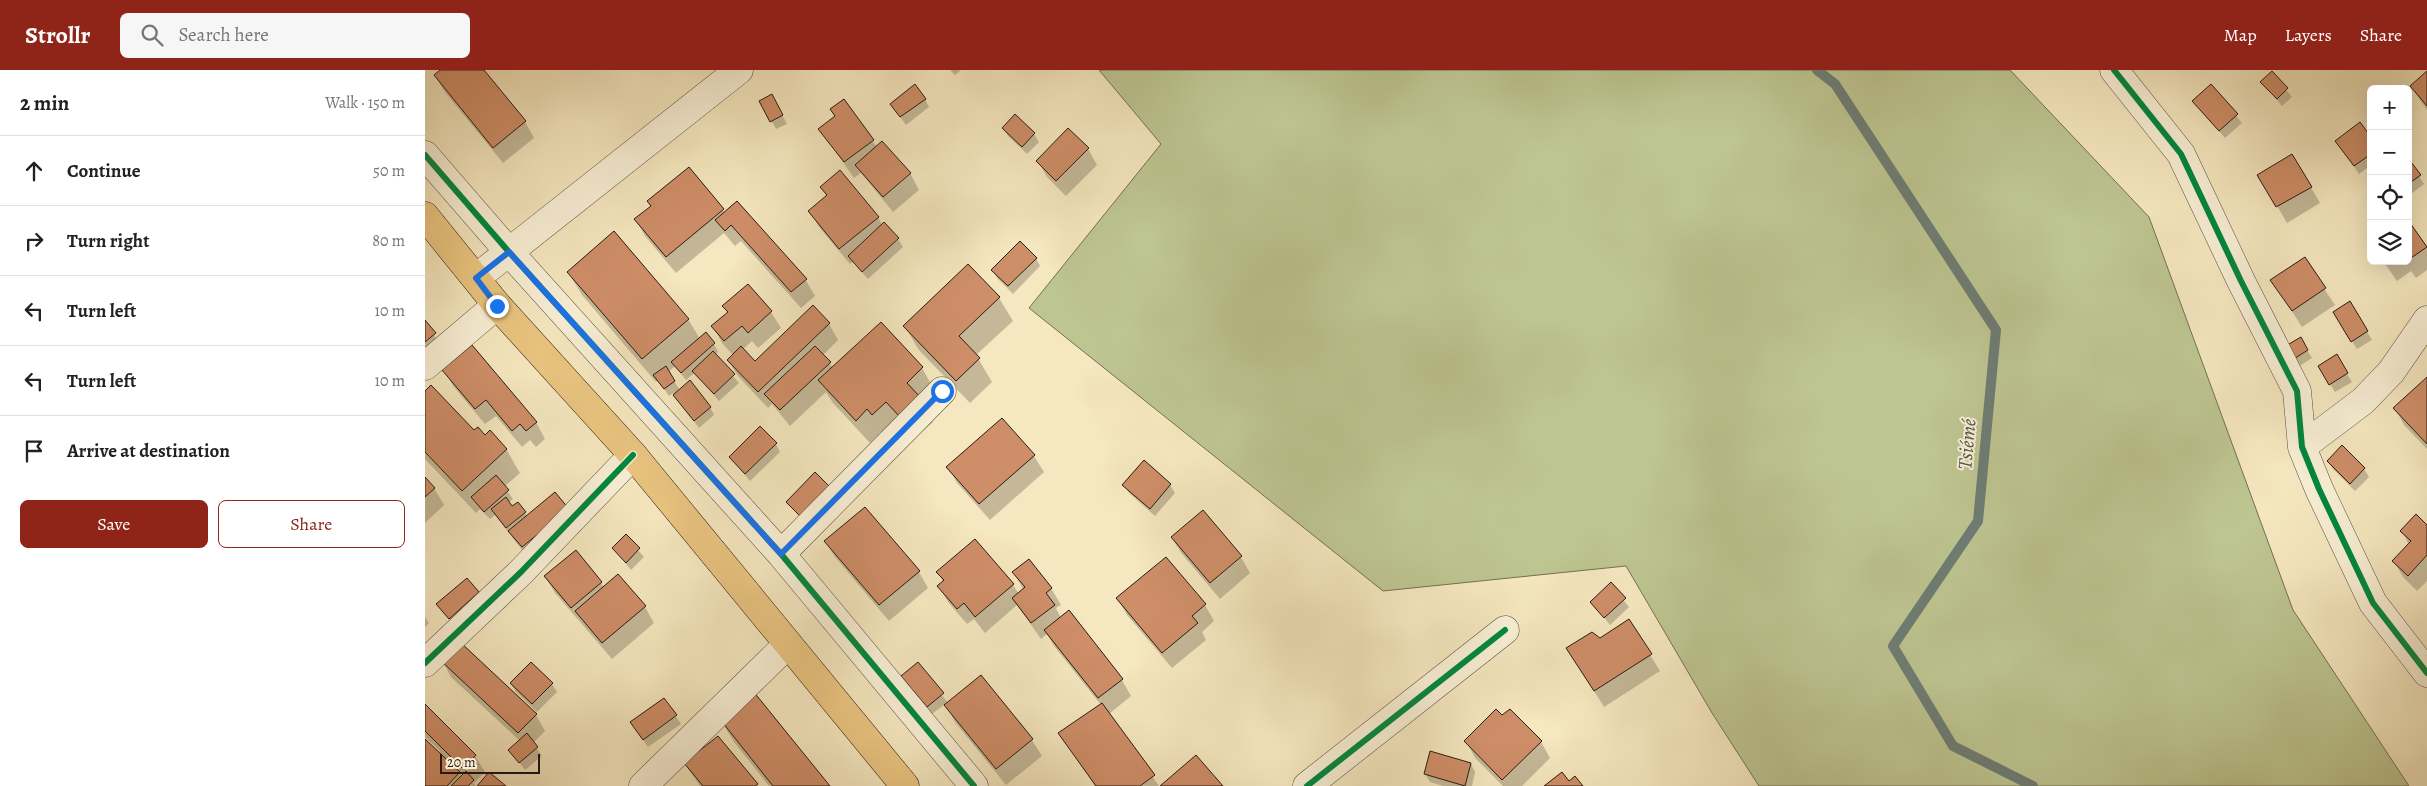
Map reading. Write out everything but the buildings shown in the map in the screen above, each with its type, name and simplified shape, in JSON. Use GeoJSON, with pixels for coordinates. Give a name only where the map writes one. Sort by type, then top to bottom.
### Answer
{"type":"FeatureCollection","features":[{"type":"Feature","properties":{"kind":"main road"},"geometry":{"type":"LineString","coordinates":[[425,216],[497,306],[633,455],[905,786]]}},
{"type":"Feature","properties":{"kind":"street"},"geometry":{"type":"LineString","coordinates":[[476,278],[739,70]]}},
{"type":"Feature","properties":{"kind":"street"},"geometry":{"type":"LineString","coordinates":[[2114,70],[2181,154],[2241,281],[2297,391],[2302,447],[2319,489],[2373,603],[2427,673]]}},
{"type":"Feature","properties":{"kind":"street"},"geometry":{"type":"LineString","coordinates":[[425,155],[509,252],[781,554],[974,786]]}},
{"type":"Feature","properties":{"kind":"street"},"geometry":{"type":"LineString","coordinates":[[425,366],[497,306]]}},
{"type":"Feature","properties":{"kind":"street"},"geometry":{"type":"LineString","coordinates":[[2302,447],[2363,401],[2391,372],[2427,320]]}},
{"type":"Feature","properties":{"kind":"street"},"geometry":{"type":"LineString","coordinates":[[781,554],[942,391]]}},
{"type":"Feature","properties":{"kind":"street"},"geometry":{"type":"LineString","coordinates":[[425,663],[521,572],[633,455]]}},
{"type":"Feature","properties":{"kind":"street"},"geometry":{"type":"LineString","coordinates":[[1307,786],[1505,630]]}},
{"type":"Feature","properties":{"kind":"street"},"geometry":{"type":"LineString","coordinates":[[643,786],[788,644]]}},
{"type":"Feature","properties":{"kind":"green space"},"geometry":{"type":"Polygon","coordinates":[[[1099,70],[2010,70],[2149,217],[2293,610],[2409,786],[1759,786],[1712,713],[1626,566],[1383,591],[1029,308],[1161,144],[1099,70]]]}},
{"type":"Feature","properties":{"kind":"waterway","name":"Tsiémé"},"geometry":{"type":"LineString","coordinates":[[1817,70],[1835,84],[1996,330],[1978,521],[1893,646],[1953,746],[2033,786]]}},
{"type":"Feature","properties":{"kind":"cycle path"},"geometry":{"type":"LineString","coordinates":[[2114,70],[2181,154],[2241,281],[2297,391],[2302,447],[2319,489],[2373,603],[2427,673]]}},
{"type":"Feature","properties":{"kind":"cycle path"},"geometry":{"type":"LineString","coordinates":[[425,155],[509,252],[781,554],[974,786]]}},
{"type":"Feature","properties":{"kind":"cycle path"},"geometry":{"type":"LineString","coordinates":[[425,663],[521,572],[633,455]]}},
{"type":"Feature","properties":{"kind":"cycle path"},"geometry":{"type":"LineString","coordinates":[[1307,786],[1505,630]]}},
{"type":"Feature","properties":{"kind":"route"},"geometry":{"type":"LineString","coordinates":[[497,306],[476,278],[509,252],[781,554],[942,391]]}}]}
